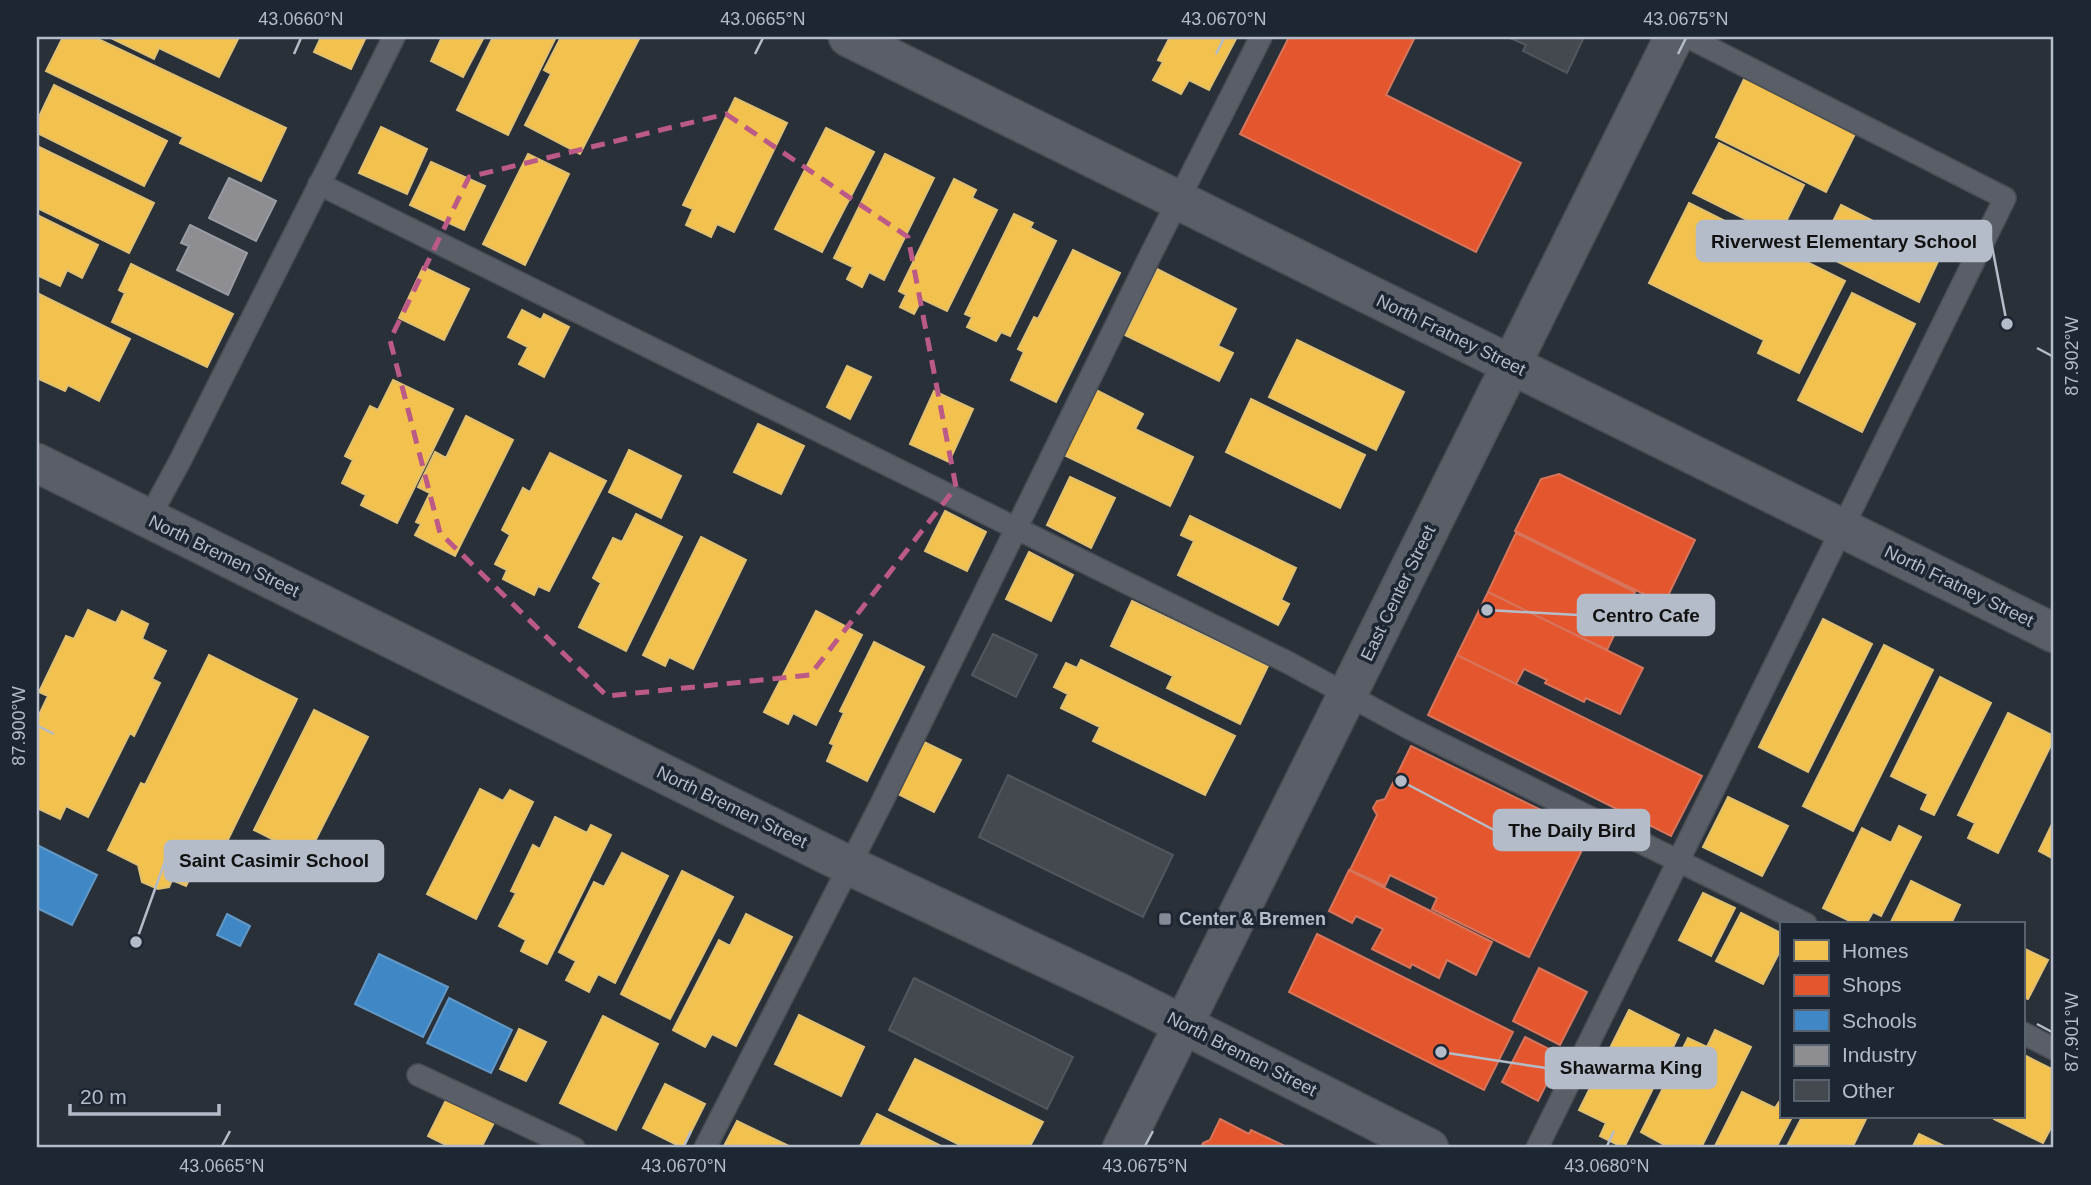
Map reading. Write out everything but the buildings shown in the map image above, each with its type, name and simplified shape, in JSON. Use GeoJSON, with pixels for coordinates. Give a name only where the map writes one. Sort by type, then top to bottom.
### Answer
{"type":"FeatureCollection","features":[{"type":"Feature","properties":{"kind":"street","name":"North Fratney Street"},"geometry":{"type":"LineString","coordinates":[[848,37],[2054,633]]}},
{"type":"Feature","properties":{"kind":"street","name":"East Center Street"},"geometry":{"type":"LineString","coordinates":[[1122,1148],[1674,37]]}},
{"type":"Feature","properties":{"kind":"street","name":"North Bremen Street"},"geometry":{"type":"LineString","coordinates":[[37,463],[850,866],[1183,1025],[1429,1148]]}},
{"type":"Feature","properties":{"kind":"lane"},"geometry":{"type":"LineString","coordinates":[[149,518],[394,37]]}},
{"type":"Feature","properties":{"kind":"lane"},"geometry":{"type":"LineString","coordinates":[[705,1148],[850,866],[1261,37]]}},
{"type":"Feature","properties":{"kind":"lane"},"geometry":{"type":"LineString","coordinates":[[1537,1148],[2005,198],[1688,37]]}},
{"type":"Feature","properties":{"kind":"lane"},"geometry":{"type":"LineString","coordinates":[[319,184],[1287,662],[1348,696],[1802,922]]}},
{"type":"Feature","properties":{"kind":"lane"},"geometry":{"type":"LineString","coordinates":[[2024,1034],[2054,1049]]}},
{"type":"Feature","properties":{"kind":"lane"},"geometry":{"type":"LineString","coordinates":[[418,1074],[574,1148]]}},
{"type":"Feature","properties":{"kind":"highlighted area"},"geometry":{"type":"Polygon","coordinates":[[[726,114],[908,237],[956,487],[810,675],[607,696],[440,533],[390,340],[469,177],[726,114]]]}},
{"type":"Feature","properties":{"kind":"place","name":"Riverwest Elementary School"},"geometry":{"type":"Point","coordinates":[2007,324]}},
{"type":"Feature","properties":{"kind":"place","name":"Centro Cafe"},"geometry":{"type":"Point","coordinates":[1487,610]}},
{"type":"Feature","properties":{"kind":"place","name":"The Daily Bird"},"geometry":{"type":"Point","coordinates":[1401,781]}},
{"type":"Feature","properties":{"kind":"place","name":"Center & Bremen"},"geometry":{"type":"Point","coordinates":[1165,919]}},
{"type":"Feature","properties":{"kind":"place","name":"Saint Casimir School"},"geometry":{"type":"Point","coordinates":[136,942]}},
{"type":"Feature","properties":{"kind":"place","name":"Shawarma King"},"geometry":{"type":"Point","coordinates":[1441,1052]}}]}
